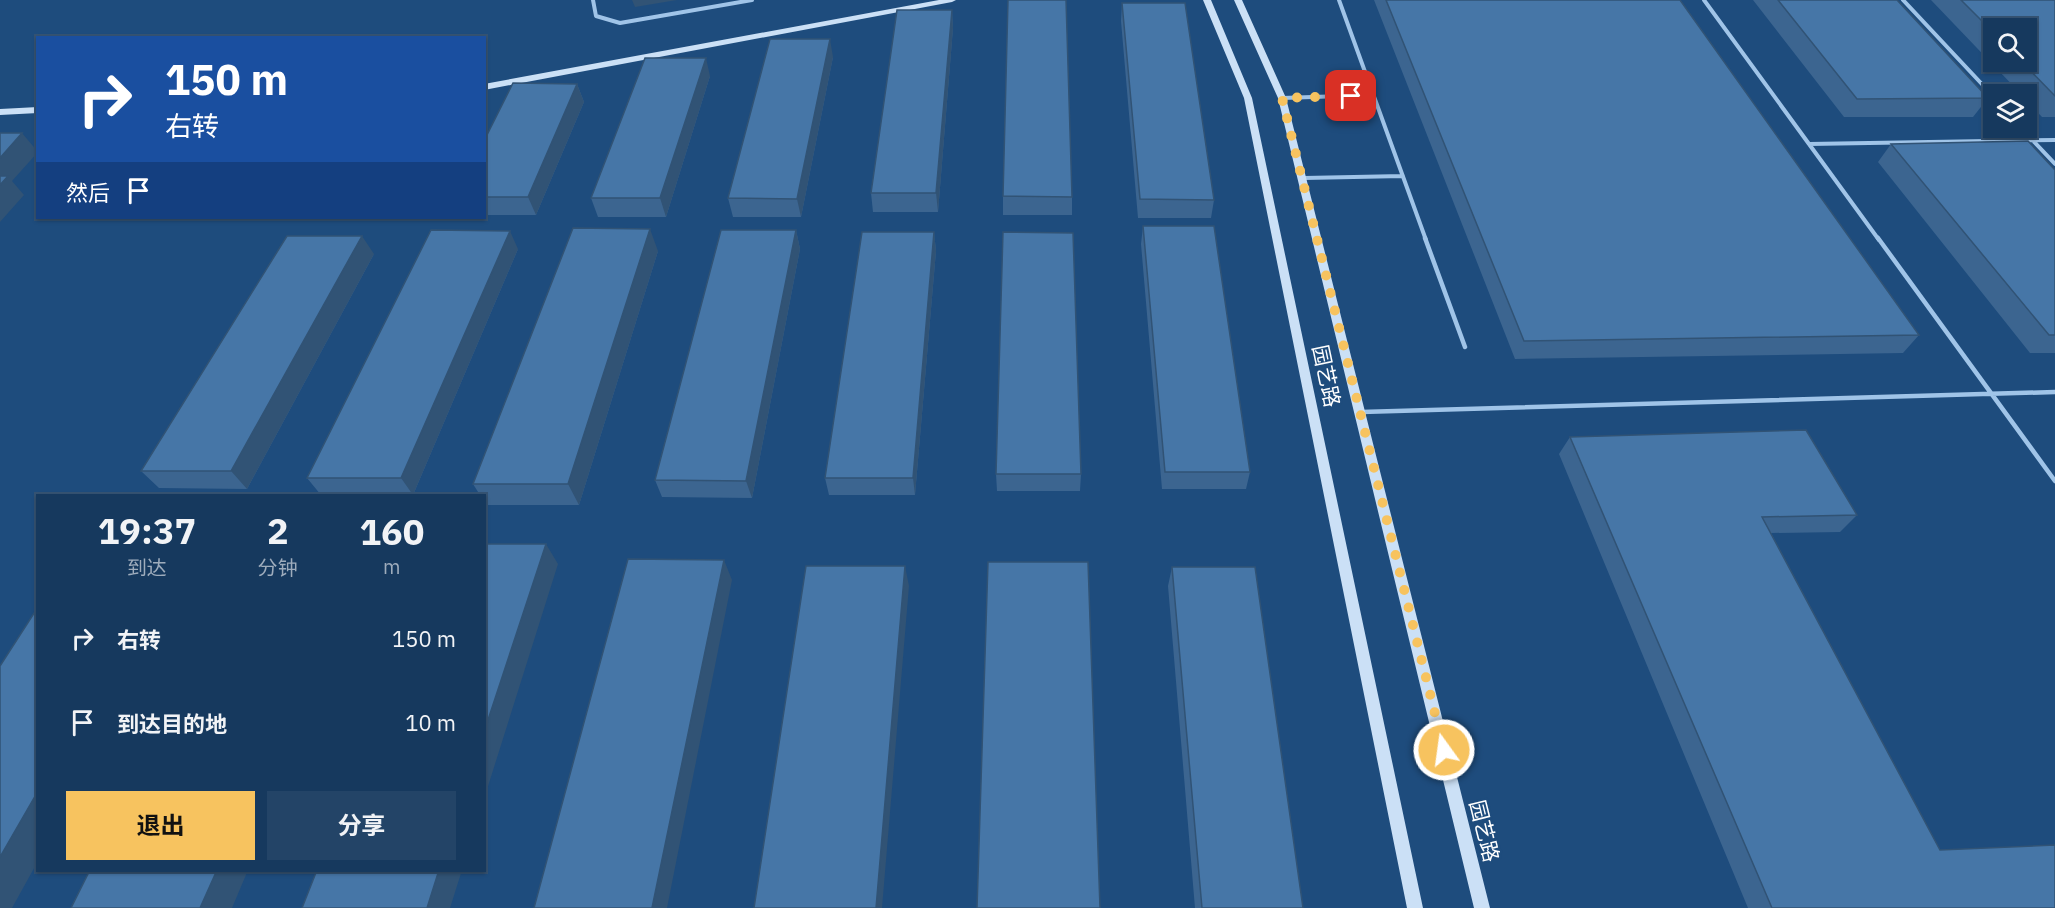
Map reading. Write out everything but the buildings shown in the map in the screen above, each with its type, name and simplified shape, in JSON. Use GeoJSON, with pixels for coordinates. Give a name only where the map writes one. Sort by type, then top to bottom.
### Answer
{"type":"FeatureCollection","features":[{"type":"Feature","properties":{"kind":"street"},"geometry":{"type":"LineString","coordinates":[[486,87],[952,0]]}},
{"type":"Feature","properties":{"kind":"street","name":"园艺路"},"geometry":{"type":"LineString","coordinates":[[1207,0],[1248,98],[1415,908]]}},
{"type":"Feature","properties":{"kind":"street","name":"园艺路"},"geometry":{"type":"LineString","coordinates":[[1238,0],[1282,98],[1304,178],[1482,908]]}},
{"type":"Feature","properties":{"kind":"street"},"geometry":{"type":"LineString","coordinates":[[0,111],[36,110]]}},
{"type":"Feature","properties":{"kind":"lane"},"geometry":{"type":"LineString","coordinates":[[593,0],[596,16],[620,23],[752,0]]}},
{"type":"Feature","properties":{"kind":"lane"},"geometry":{"type":"LineString","coordinates":[[1339,0],[1466,347]]}},
{"type":"Feature","properties":{"kind":"lane"},"geometry":{"type":"LineString","coordinates":[[1704,0],[2055,481]]}},
{"type":"Feature","properties":{"kind":"lane"},"geometry":{"type":"LineString","coordinates":[[1904,0],[1983,85]]}},
{"type":"Feature","properties":{"kind":"lane"},"geometry":{"type":"LineString","coordinates":[[1282,98],[1373,95]]}},
{"type":"Feature","properties":{"kind":"lane"},"geometry":{"type":"LineString","coordinates":[[2031,138],[2055,164]]}},
{"type":"Feature","properties":{"kind":"lane"},"geometry":{"type":"LineString","coordinates":[[1809,144],[2055,140]]}},
{"type":"Feature","properties":{"kind":"lane"},"geometry":{"type":"LineString","coordinates":[[1304,178],[1403,176]]}},
{"type":"Feature","properties":{"kind":"lane"},"geometry":{"type":"LineString","coordinates":[[1361,412],[2055,392]]}},
{"type":"Feature","properties":{"kind":"route"},"geometry":{"type":"LineString","coordinates":[[1351,96],[1282,98],[1304,178],[1444,750]]}}]}
